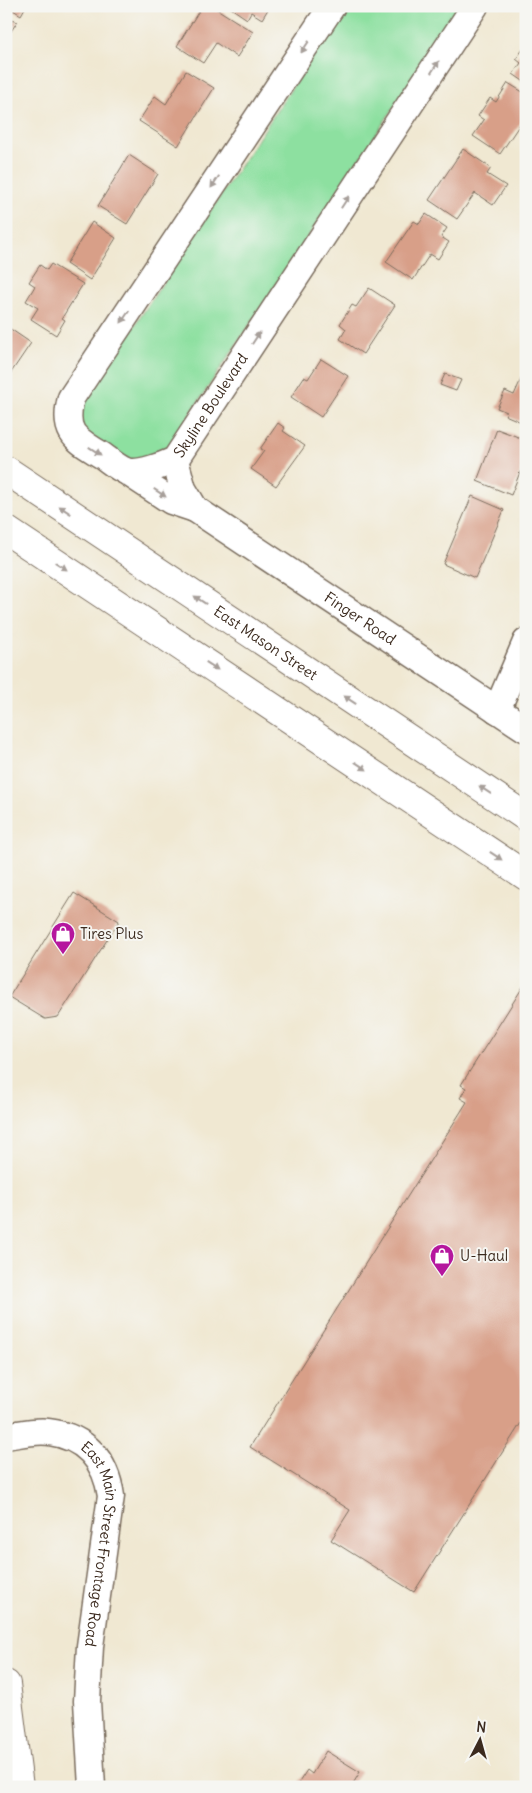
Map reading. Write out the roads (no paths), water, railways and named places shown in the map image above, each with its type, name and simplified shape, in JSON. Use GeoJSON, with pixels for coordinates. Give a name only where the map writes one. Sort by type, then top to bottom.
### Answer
{"type":"FeatureCollection","features":[{"type":"Feature","properties":{"kind":"main road","name":"East Mason Street"},"geometry":{"type":"LineString","coordinates":[[6,470],[526,818]]}},
{"type":"Feature","properties":{"kind":"main road"},"geometry":{"type":"LineString","coordinates":[[6,530],[526,876]]}},
{"type":"Feature","properties":{"kind":"main road"},"geometry":{"type":"LineString","coordinates":[[6,1684],[19,1787]]}},
{"type":"Feature","properties":{"kind":"street"},"geometry":{"type":"LineString","coordinates":[[195,509],[171,501],[75,438],[69,426],[68,413],[71,398],[332,6]]}},
{"type":"Feature","properties":{"kind":"street","name":"Skyline Boulevard"},"geometry":{"type":"LineString","coordinates":[[127,472],[152,470],[175,460],[475,6]]}},
{"type":"Feature","properties":{"kind":"street"},"geometry":{"type":"LineString","coordinates":[[175,460],[183,489],[195,509]]}},
{"type":"Feature","properties":{"kind":"street","name":"Finger Road"},"geometry":{"type":"LineString","coordinates":[[195,509],[526,729]]}},
{"type":"Feature","properties":{"kind":"street"},"geometry":{"type":"LineString","coordinates":[[496,710],[526,642]]}},
{"type":"Feature","properties":{"kind":"street","name":"East Main Street Frontage Road"},"geometry":{"type":"LineString","coordinates":[[6,1436],[48,1432],[79,1442],[102,1465],[108,1480],[111,1496],[90,1646],[87,1701],[92,1787]]}},
{"type":"Feature","properties":{"kind":"place","name":"Tires Plus"},"geometry":{"type":"Point","coordinates":[63,955]}},
{"type":"Feature","properties":{"kind":"place","name":"U-Haul"},"geometry":{"type":"Point","coordinates":[442,1277]}}]}
